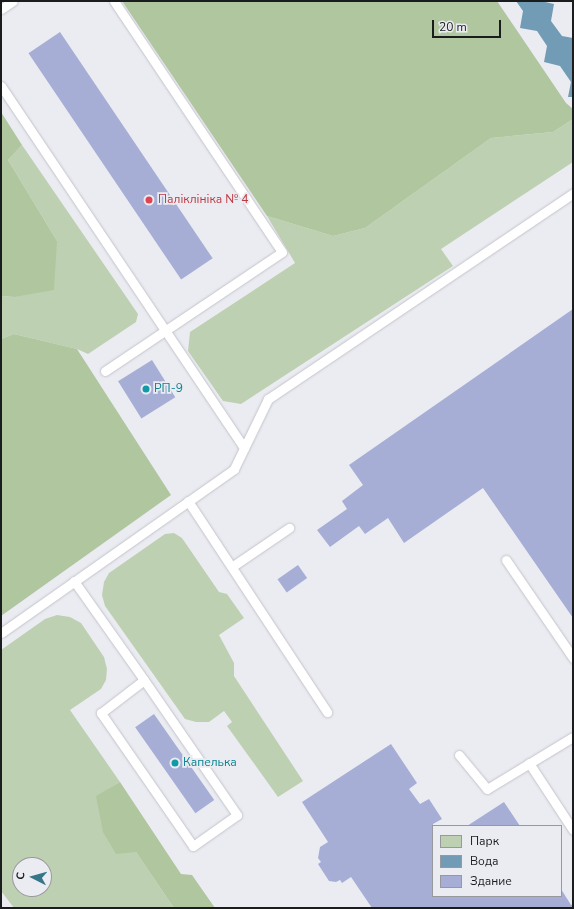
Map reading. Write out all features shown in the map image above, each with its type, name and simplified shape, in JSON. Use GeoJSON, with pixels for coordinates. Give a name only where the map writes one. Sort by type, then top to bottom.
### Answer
{"type":"FeatureCollection","features":[{"type":"Feature","properties":{"kind":"lane"},"geometry":{"type":"LineString","coordinates":[[1,9],[13,1]]}},
{"type":"Feature","properties":{"kind":"lane"},"geometry":{"type":"LineString","coordinates":[[105,371],[282,252],[114,1]]}},
{"type":"Feature","properties":{"kind":"lane"},"geometry":{"type":"LineString","coordinates":[[1,86],[244,448]]}},
{"type":"Feature","properties":{"kind":"lane"},"geometry":{"type":"LineString","coordinates":[[1,633],[234,468],[268,399],[573,193]]}},
{"type":"Feature","properties":{"kind":"lane"},"geometry":{"type":"LineString","coordinates":[[188,500],[233,566],[327,712]]}},
{"type":"Feature","properties":{"kind":"lane"},"geometry":{"type":"LineString","coordinates":[[233,566],[289,528]]}},
{"type":"Feature","properties":{"kind":"lane"},"geometry":{"type":"LineString","coordinates":[[506,560],[573,658]]}},
{"type":"Feature","properties":{"kind":"lane"},"geometry":{"type":"LineString","coordinates":[[74,581],[144,680],[237,815],[193,846],[101,713],[144,680]]}},
{"type":"Feature","properties":{"kind":"lane"},"geometry":{"type":"LineString","coordinates":[[459,755],[487,789],[573,737]]}},
{"type":"Feature","properties":{"kind":"lane"},"geometry":{"type":"LineString","coordinates":[[529,763],[573,830]]}},
{"type":"Feature","properties":{"kind":"green space"},"geometry":{"type":"Polygon","coordinates":[[[122,1],[497,1],[566,103],[573,109],[573,119],[553,132],[491,138],[365,228],[333,236],[267,216],[122,1]]]}},
{"type":"Feature","properties":{"kind":"green space"},"geometry":{"type":"Polygon","coordinates":[[[1,112],[22,145],[8,160],[57,241],[54,290],[14,297],[1,296],[1,112]]]}},
{"type":"Feature","properties":{"kind":"green space"},"geometry":{"type":"Polygon","coordinates":[[[573,119],[573,162],[441,249],[453,266],[241,404],[223,401],[188,351],[190,332],[295,263],[267,216],[333,236],[365,228],[491,138],[553,132],[573,119]]]}},
{"type":"Feature","properties":{"kind":"green space"},"geometry":{"type":"Polygon","coordinates":[[[22,145],[138,314],[136,322],[88,354],[77,349],[14,334],[1,339],[1,296],[14,297],[57,241],[8,160],[22,145]]]}},
{"type":"Feature","properties":{"kind":"green space"},"geometry":{"type":"Polygon","coordinates":[[[14,334],[77,349],[171,495],[1,616],[1,339],[14,334]]]}},
{"type":"Feature","properties":{"kind":"green space"},"geometry":{"type":"Polygon","coordinates":[[[174,533],[182,538],[219,592],[227,594],[244,618],[219,635],[234,663],[234,676],[303,781],[278,797],[227,726],[232,722],[224,711],[209,722],[196,722],[185,719],[105,606],[102,595],[104,582],[109,573],[165,534],[174,533]]]}},
{"type":"Feature","properties":{"kind":"green space"},"geometry":{"type":"Polygon","coordinates":[[[57,615],[70,617],[81,623],[104,657],[107,669],[106,680],[101,689],[70,710],[120,782],[110,788],[136,852],[174,908],[14,908],[1,891],[1,650],[45,619],[57,615]]]}},
{"type":"Feature","properties":{"kind":"green space"},"geometry":{"type":"Polygon","coordinates":[[[120,782],[181,874],[192,875],[215,908],[174,908],[136,852],[116,854],[103,832],[96,796],[120,782]]]}},
{"type":"Feature","properties":{"kind":"water"},"geometry":{"type":"Polygon","coordinates":[[[516,1],[541,1],[554,4],[551,21],[562,36],[573,38],[573,97],[568,97],[571,82],[560,66],[544,62],[547,46],[537,31],[520,28],[523,11],[516,1]]]}},
{"type":"Feature","properties":{"kind":"building","name":"Паліклініка № 4"},"geometry":{"type":"Polygon","coordinates":[[[60,32],[213,258],[181,280],[28,53],[60,32]]]}},
{"type":"Feature","properties":{"kind":"building"},"geometry":{"type":"Polygon","coordinates":[[[573,309],[573,618],[483,488],[404,543],[388,518],[365,534],[359,526],[330,547],[317,530],[347,509],[342,501],[363,485],[349,465],[573,309]]]}},
{"type":"Feature","properties":{"kind":"building","name":"РП-9"},"geometry":{"type":"Polygon","coordinates":[[[152,360],[175,397],[141,419],[118,381],[152,360]]]}},
{"type":"Feature","properties":{"kind":"building"},"geometry":{"type":"Polygon","coordinates":[[[298,565],[307,578],[287,592],[278,579],[298,565]]]}},
{"type":"Feature","properties":{"kind":"building","name":"Капелька"},"geometry":{"type":"Polygon","coordinates":[[[154,714],[214,800],[195,813],[135,727],[154,714]]]}},
{"type":"Feature","properties":{"kind":"building"},"geometry":{"type":"Polygon","coordinates":[[[391,744],[417,783],[409,789],[420,804],[429,799],[442,819],[432,825],[432,897],[562,897],[562,891],[571,905],[573,904],[573,908],[372,908],[351,877],[342,883],[340,880],[336,882],[329,881],[318,864],[321,862],[318,858],[320,847],[328,842],[302,802],[391,744]]]}},
{"type":"Feature","properties":{"kind":"building"},"geometry":{"type":"Polygon","coordinates":[[[504,802],[519,825],[469,825],[504,802]]]}},
{"type":"Feature","properties":{"kind":"place","name":"Паліклініка № 4"},"geometry":{"type":"Point","coordinates":[149,200]}},
{"type":"Feature","properties":{"kind":"place","name":"РП-9"},"geometry":{"type":"Point","coordinates":[146,389]}},
{"type":"Feature","properties":{"kind":"place","name":"Капелька"},"geometry":{"type":"Point","coordinates":[175,763]}}]}
